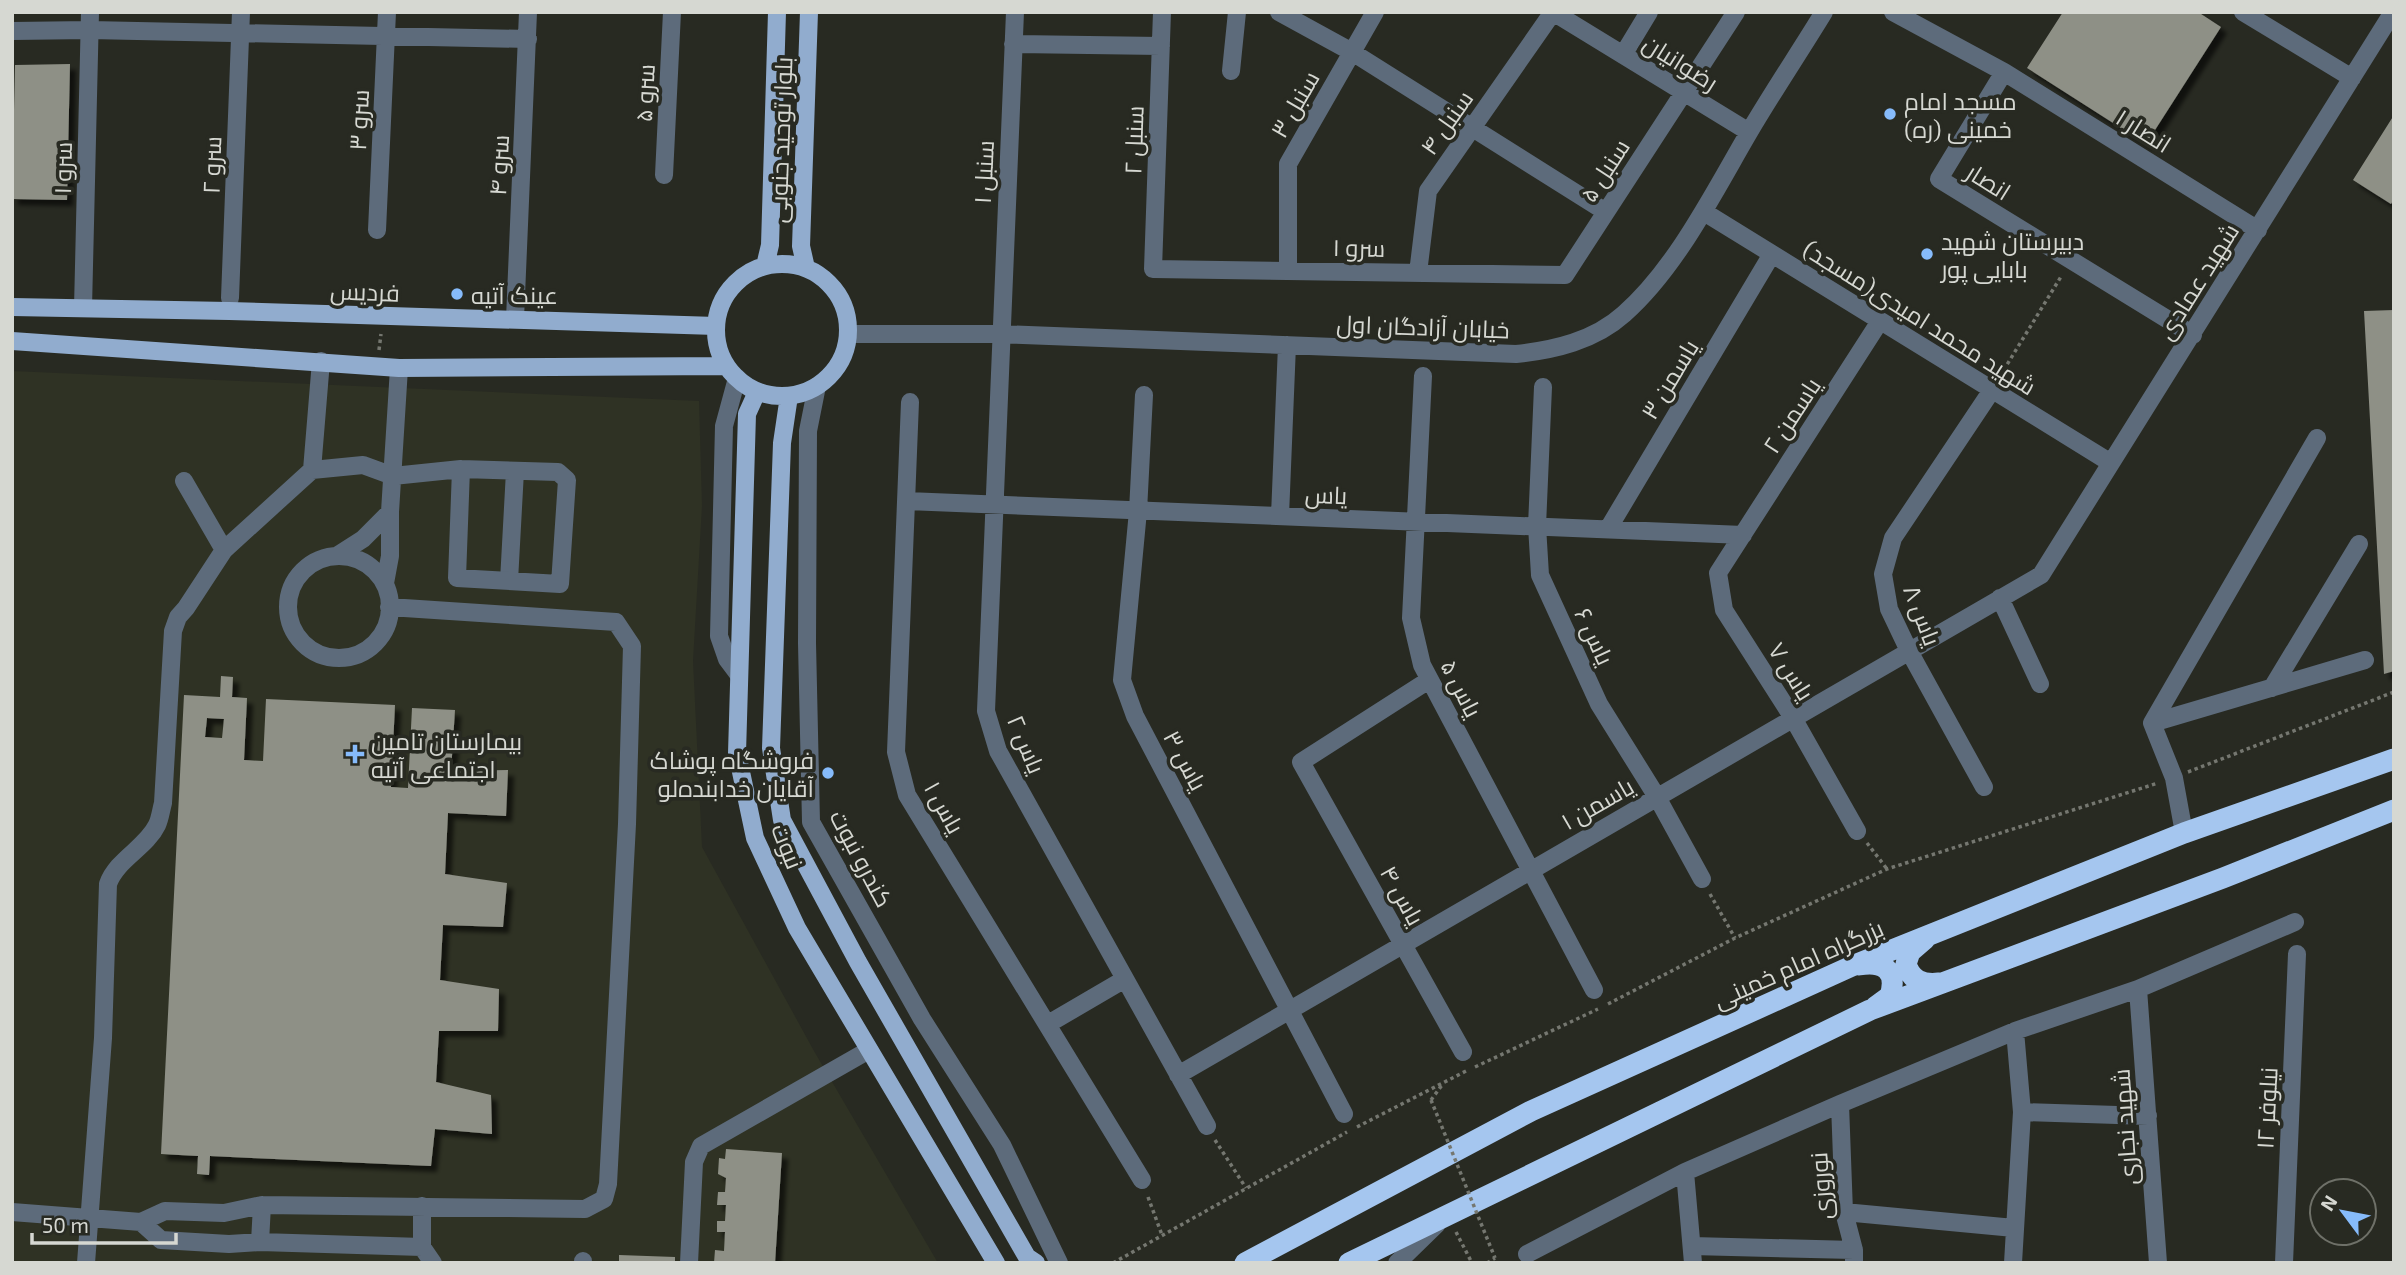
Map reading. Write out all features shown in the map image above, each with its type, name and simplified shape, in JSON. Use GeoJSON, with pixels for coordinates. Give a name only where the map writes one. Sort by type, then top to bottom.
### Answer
{"type":"FeatureCollection","features":[{"type":"Feature","properties":{"kind":"highway","name":"بزرگراه امام خمینی"},"geometry":{"type":"LineString","coordinates":[[1245,1263],[1531,1111],[1852,966],[2184,833],[2394,759]]}},
{"type":"Feature","properties":{"kind":"highway"},"geometry":{"type":"LineString","coordinates":[[1349,1263],[1870,1010],[2223,878],[2394,810]]}},
{"type":"Feature","properties":{"kind":"highway"},"geometry":{"type":"LineString","coordinates":[[1936,933],[1915,946],[1906,964],[1911,976],[1919,982],[1946,983]]}},
{"type":"Feature","properties":{"kind":"highway"},"geometry":{"type":"LineString","coordinates":[[1852,966],[1877,963],[1883,966],[1892,979],[1890,996],[1870,1010]]}},
{"type":"Feature","properties":{"kind":"main road","name":"بلوار توحید جنوبی"},"geometry":{"type":"LineString","coordinates":[[765,266],[770,245],[777,12]]}},
{"type":"Feature","properties":{"kind":"main road","name":"بلوار توحید جنوبی"},"geometry":{"type":"LineString","coordinates":[[806,268],[802,246],[809,12]]}},
{"type":"Feature","properties":{"kind":"main road"},"geometry":{"type":"LineString","coordinates":[[786,264],[806,268],[824,279],[838,295],[846,314],[848,334],[843,354],[833,372],[817,386],[789,396],[757,392],[731,372],[718,347],[716,326],[720,306],[731,288],[747,274],[765,266],[786,264]]}},
{"type":"Feature","properties":{"kind":"main road","name":"فردیس"},"geometry":{"type":"LineString","coordinates":[[12,307],[716,326]]}},
{"type":"Feature","properties":{"kind":"main road"},"geometry":{"type":"LineString","coordinates":[[12,341],[399,368],[731,372]]}},
{"type":"Feature","properties":{"kind":"main road","name":"نبوت"},"geometry":{"type":"LineString","coordinates":[[757,392],[747,414],[737,753],[755,838],[797,928],[996,1263]]}},
{"type":"Feature","properties":{"kind":"main road","name":"نبوت"},"geometry":{"type":"LineString","coordinates":[[789,396],[782,443],[771,748],[782,820],[871,985],[1027,1257],[1036,1263]]}},
{"type":"Feature","properties":{"kind":"street","name":"سرو ۲"},"geometry":{"type":"LineString","coordinates":[[230,298],[241,12]]}},
{"type":"Feature","properties":{"kind":"street","name":"سرو ۳"},"geometry":{"type":"LineString","coordinates":[[377,230],[387,12]]}},
{"type":"Feature","properties":{"kind":"street","name":"سرو ۴"},"geometry":{"type":"LineString","coordinates":[[515,319],[528,12]]}},
{"type":"Feature","properties":{"kind":"street","name":"سرو ۵"},"geometry":{"type":"LineString","coordinates":[[664,176],[672,12]]}},
{"type":"Feature","properties":{"kind":"street","name":"سنبل ۱"},"geometry":{"type":"LineString","coordinates":[[1000,334],[1015,12]]}},
{"type":"Feature","properties":{"kind":"street","name":"سنبل ۲"},"geometry":{"type":"LineString","coordinates":[[1153,269],[1162,12]]}},
{"type":"Feature","properties":{"kind":"street"},"geometry":{"type":"LineString","coordinates":[[1231,71],[1237,12]]}},
{"type":"Feature","properties":{"kind":"street"},"geometry":{"type":"LineString","coordinates":[[1279,12],[1352,52],[1606,212]]}},
{"type":"Feature","properties":{"kind":"street","name":"سنبل ۳"},"geometry":{"type":"LineString","coordinates":[[1288,271],[1288,163],[1375,12]]}},
{"type":"Feature","properties":{"kind":"street","name":"رضوانیان"},"geometry":{"type":"LineString","coordinates":[[1553,12],[1749,132]]}},
{"type":"Feature","properties":{"kind":"street","name":"سنبل ۴"},"geometry":{"type":"LineString","coordinates":[[1418,273],[1428,191],[1553,12]]}},
{"type":"Feature","properties":{"kind":"street"},"geometry":{"type":"LineString","coordinates":[[1623,55],[1649,12]]}},
{"type":"Feature","properties":{"kind":"street","name":"سنبل ۵"},"geometry":{"type":"LineString","coordinates":[[1565,275],[1736,12]]}},
{"type":"Feature","properties":{"kind":"street","name":"خیابان آزادگان اول"},"geometry":{"type":"LineString","coordinates":[[848,334],[1000,334],[1516,354],[1552,350],[1587,337],[1623,316],[1652,286],[1704,212],[1749,132],[1824,12]]}},
{"type":"Feature","properties":{"kind":"street"},"geometry":{"type":"LineString","coordinates":[[1893,12],[2004,72]]}},
{"type":"Feature","properties":{"kind":"street"},"geometry":{"type":"LineString","coordinates":[[2243,12],[2352,78]]}},
{"type":"Feature","properties":{"kind":"street","name":"شهید عمادی"},"geometry":{"type":"LineString","coordinates":[[2040,575],[2193,335],[2393,12]]}},
{"type":"Feature","properties":{"kind":"street"},"geometry":{"type":"LineString","coordinates":[[12,31],[90,21],[240,33],[528,39]]}},
{"type":"Feature","properties":{"kind":"street","name":"سرو ۱"},"geometry":{"type":"LineString","coordinates":[[83,308],[90,21]]}},
{"type":"Feature","properties":{"kind":"street"},"geometry":{"type":"LineString","coordinates":[[1013,44],[1161,46]]}},
{"type":"Feature","properties":{"kind":"street","name":"انصار ۱"},"geometry":{"type":"LineString","coordinates":[[2004,72],[2258,230]]}},
{"type":"Feature","properties":{"kind":"street","name":"انصار"},"geometry":{"type":"LineString","coordinates":[[2004,72],[1939,178],[2193,335]]}},
{"type":"Feature","properties":{"kind":"street","name":"(مسجد)شهید محمد امیدی"},"geometry":{"type":"LineString","coordinates":[[1704,212],[2111,463]]}},
{"type":"Feature","properties":{"kind":"street","name":"یاسمن ۳"},"geometry":{"type":"LineString","coordinates":[[1608,529],[1772,254]]}},
{"type":"Feature","properties":{"kind":"street","name":"سرو ۱"},"geometry":{"type":"LineString","coordinates":[[1153,269],[1565,275]]}},
{"type":"Feature","properties":{"kind":"street","name":"یاسمن ۲"},"geometry":{"type":"LineString","coordinates":[[1743,535],[1880,321]]}},
{"type":"Feature","properties":{"kind":"street","name":"یاس ۲"},"geometry":{"type":"LineString","coordinates":[[1000,334],[986,711],[998,751],[1207,1126]]}},
{"type":"Feature","properties":{"kind":"street"},"geometry":{"type":"LineString","coordinates":[[1280,516],[1287,345]]}},
{"type":"Feature","properties":{"kind":"street"},"geometry":{"type":"LineString","coordinates":[[312,470],[321,361]]}},
{"type":"Feature","properties":{"kind":"street"},"geometry":{"type":"LineString","coordinates":[[384,583],[390,556],[390,512],[399,368]]}},
{"type":"Feature","properties":{"kind":"street"},"geometry":{"type":"LineString","coordinates":[[731,372],[724,426],[719,636],[727,659],[740,675]]}},
{"type":"Feature","properties":{"kind":"street","name":"یاس ۵"},"geometry":{"type":"LineString","coordinates":[[1423,376],[1411,618],[1422,665],[1594,990]]}},
{"type":"Feature","properties":{"kind":"street","name":"کندرو نبوت"},"geometry":{"type":"LineString","coordinates":[[817,386],[808,431],[807,643],[811,822],[922,1019],[1002,1145],[1059,1263]]}},
{"type":"Feature","properties":{"kind":"street","name":"یاس ۶"},"geometry":{"type":"LineString","coordinates":[[1543,387],[1537,526],[1540,575],[1599,704],[1657,797],[1702,879]]}},
{"type":"Feature","properties":{"kind":"street","name":"یاس ۸"},"geometry":{"type":"LineString","coordinates":[[1984,787],[1909,651],[1889,609],[1883,574],[1893,538],[1992,390]]}},
{"type":"Feature","properties":{"kind":"street","name":"یاس ۳"},"geometry":{"type":"LineString","coordinates":[[1144,395],[1138,511],[1122,680],[1135,716],[1344,1114]]}},
{"type":"Feature","properties":{"kind":"street","name":"یاس ۱"},"geometry":{"type":"LineString","coordinates":[[910,402],[896,752],[907,795],[1142,1180]]}},
{"type":"Feature","properties":{"kind":"street"},"geometry":{"type":"LineString","coordinates":[[2152,723],[2317,438]]}},
{"type":"Feature","properties":{"kind":"street"},"geometry":{"type":"LineString","coordinates":[[86,1263],[103,1038],[108,884],[112,873],[137,850],[157,825],[163,803],[173,631],[178,617],[187,608],[224,550],[312,470],[363,464],[393,476],[461,469],[558,472],[567,480],[559,584],[457,578],[461,469]]}},
{"type":"Feature","properties":{"kind":"street"},"geometry":{"type":"LineString","coordinates":[[509,581],[514,471]]}},
{"type":"Feature","properties":{"kind":"street"},"geometry":{"type":"LineString","coordinates":[[184,481],[224,550]]}},
{"type":"Feature","properties":{"kind":"street","name":"یاس"},"geometry":{"type":"LineString","coordinates":[[907,501],[1743,535]]}},
{"type":"Feature","properties":{"kind":"street"},"geometry":{"type":"LineString","coordinates":[[338,555],[357,558],[373,568],[384,583],[390,601],[389,620],[380,636],[367,650],[349,657],[330,657],[313,651],[299,638],[290,622],[288,603],[293,585],[304,569],[320,559],[338,555],[363,539],[390,512]]}},
{"type":"Feature","properties":{"kind":"street","name":"یاس ۷"},"geometry":{"type":"LineString","coordinates":[[1743,535],[1718,573],[1724,610],[1793,718],[1857,831]]}},
{"type":"Feature","properties":{"kind":"street"},"geometry":{"type":"LineString","coordinates":[[2272,688],[2359,544]]}},
{"type":"Feature","properties":{"kind":"street","name":"یاسمن ۱"},"geometry":{"type":"LineString","coordinates":[[1178,1075],[2040,575]]}},
{"type":"Feature","properties":{"kind":"street"},"geometry":{"type":"LineString","coordinates":[[2000,598],[2040,684]]}},
{"type":"Feature","properties":{"kind":"street"},"geometry":{"type":"LineString","coordinates":[[12,1212],[141,1222],[165,1211],[224,1213],[262,1205],[585,1209],[604,1199],[608,1184],[627,824],[632,646],[616,622],[389,607]]}},
{"type":"Feature","properties":{"kind":"street"},"geometry":{"type":"LineString","coordinates":[[2152,723],[2365,660]]}},
{"type":"Feature","properties":{"kind":"street","name":"یاس ۴"},"geometry":{"type":"LineString","coordinates":[[1429,680],[1301,762],[1463,1052]]}},
{"type":"Feature","properties":{"kind":"street"},"geometry":{"type":"LineString","coordinates":[[2152,723],[2174,778],[2184,833]]}},
{"type":"Feature","properties":{"kind":"street"},"geometry":{"type":"LineString","coordinates":[[1527,1254],[1685,1172],[1840,1104],[2015,1031],[2138,989],[2295,922]]}},
{"type":"Feature","properties":{"kind":"street","name":"نیلوفر ۱۲"},"geometry":{"type":"LineString","coordinates":[[2284,1263],[2298,954]]}},
{"type":"Feature","properties":{"kind":"street"},"geometry":{"type":"LineString","coordinates":[[1048,1024],[1125,979]]}},
{"type":"Feature","properties":{"kind":"street","name":"شهید نجاری"},"geometry":{"type":"LineString","coordinates":[[2138,989],[2158,1263]]}},
{"type":"Feature","properties":{"kind":"street"},"geometry":{"type":"LineString","coordinates":[[2013,1263],[2022,1112],[2015,1031]]}},
{"type":"Feature","properties":{"kind":"street"},"geometry":{"type":"LineString","coordinates":[[689,1263],[694,1162],[701,1146],[869,1049]]}},
{"type":"Feature","properties":{"kind":"street","name":"نوروزی"},"geometry":{"type":"LineString","coordinates":[[1840,1104],[1844,1212],[1854,1256]]}},
{"type":"Feature","properties":{"kind":"street"},"geometry":{"type":"LineString","coordinates":[[2022,1112],[2148,1116]]}},
{"type":"Feature","properties":{"kind":"street"},"geometry":{"type":"LineString","coordinates":[[1685,1172],[1693,1254],[1854,1256]]}},
{"type":"Feature","properties":{"kind":"street"},"geometry":{"type":"LineString","coordinates":[[260,1242],[262,1205]]}},
{"type":"Feature","properties":{"kind":"street"},"geometry":{"type":"LineString","coordinates":[[422,1206],[422,1247],[433,1263]]}},
{"type":"Feature","properties":{"kind":"street"},"geometry":{"type":"LineString","coordinates":[[1844,1212],[2014,1228]]}},
{"type":"Feature","properties":{"kind":"street"},"geometry":{"type":"LineString","coordinates":[[1397,1263],[1447,1215]]}},
{"type":"Feature","properties":{"kind":"street"},"geometry":{"type":"LineString","coordinates":[[141,1222],[161,1240],[229,1244],[260,1242],[422,1247]]}},
{"type":"Feature","properties":{"kind":"path"},"geometry":{"type":"LineString","coordinates":[[1992,390],[2072,260]]}},
{"type":"Feature","properties":{"kind":"path"},"geometry":{"type":"LineString","coordinates":[[378,366],[383,316]]}},
{"type":"Feature","properties":{"kind":"path"},"geometry":{"type":"LineString","coordinates":[[1113,1263],[1350,1130],[1450,1079],[1603,1006],[1735,938],[1887,869],[2174,778],[2394,692]]}},
{"type":"Feature","properties":{"kind":"path"},"geometry":{"type":"LineString","coordinates":[[1857,831],[1887,869]]}},
{"type":"Feature","properties":{"kind":"path"},"geometry":{"type":"LineString","coordinates":[[1702,879],[1735,938]]}},
{"type":"Feature","properties":{"kind":"path"},"geometry":{"type":"LineString","coordinates":[[1450,1079],[1439,1087],[1431,1100],[1495,1258],[1487,1263]]}},
{"type":"Feature","properties":{"kind":"path"},"geometry":{"type":"LineString","coordinates":[[1207,1126],[1246,1188]]}},
{"type":"Feature","properties":{"kind":"path"},"geometry":{"type":"LineString","coordinates":[[1142,1180],[1162,1235]]}},
{"type":"Feature","properties":{"kind":"path"},"geometry":{"type":"LineString","coordinates":[[1447,1215],[1472,1263]]}},
{"type":"Feature","properties":{"kind":"shaded area","name":"بیمارستان تامین اجتماعی آتیه"},"geometry":{"type":"Polygon","coordinates":[[[12,371],[699,401],[702,506],[693,661],[702,847],[814,1051],[938,1263],[12,1263],[12,371]]]}},
{"type":"Feature","properties":{"kind":"building"},"geometry":{"type":"Polygon","coordinates":[[[2063,12],[2198,12],[2221,27],[2146,144],[2027,68],[2063,12]]]}},
{"type":"Feature","properties":{"kind":"building"},"geometry":{"type":"Polygon","coordinates":[[[70,64],[67,200],[12,199],[15,65],[70,64]]]}},
{"type":"Feature","properties":{"kind":"building"},"geometry":{"type":"Polygon","coordinates":[[[2394,115],[2394,199],[2391,204],[2353,180],[2394,115]]]}},
{"type":"Feature","properties":{"kind":"building"},"geometry":{"type":"Polygon","coordinates":[[[2394,310],[2394,671],[2384,674],[2364,311],[2394,310]]]}},
{"type":"Feature","properties":{"kind":"building"},"geometry":{"type":"Polygon","coordinates":[[[221,676],[233,677],[232,697],[247,698],[244,760],[263,761],[266,699],[395,705],[391,787],[408,788],[412,708],[455,710],[451,771],[508,770],[506,816],[448,813],[445,874],[507,883],[503,927],[443,925],[440,980],[499,989],[498,1031],[439,1031],[436,1082],[491,1095],[492,1134],[435,1129],[431,1166],[210,1156],[209,1175],[197,1174],[198,1156],[161,1154],[184,695],[220,697],[221,676]],[[207,718],[205,737],[222,738],[224,719],[207,718]]]}},
{"type":"Feature","properties":{"kind":"building"},"geometry":{"type":"Polygon","coordinates":[[[726,1149],[782,1153],[775,1263],[714,1263],[715,1250],[724,1251],[725,1232],[717,1232],[717,1221],[725,1221],[726,1205],[717,1205],[718,1192],[725,1192],[726,1178],[718,1174],[719,1158],[725,1159],[726,1149]]]}},
{"type":"Feature","properties":{"kind":"building"},"geometry":{"type":"Polygon","coordinates":[[[619,1255],[675,1257],[675,1263],[619,1263],[619,1255]]]}},
{"type":"Feature","properties":{"kind":"place","name":"مسجد امام خمینی (ره)"},"geometry":{"type":"Point","coordinates":[1890,114]}},
{"type":"Feature","properties":{"kind":"place","name":"دبیرستان شهید بابایی پور"},"geometry":{"type":"Point","coordinates":[1927,254]}},
{"type":"Feature","properties":{"kind":"place","name":"عینک آتیه"},"geometry":{"type":"Point","coordinates":[457,294]}},
{"type":"Feature","properties":{"kind":"place","name":"بیمارستان تامین اجتماعی آتیه"},"geometry":{"type":"Point","coordinates":[355,754]}},
{"type":"Feature","properties":{"kind":"place","name":"فروشگاه پوشاک آقایان خدابنده‌لو"},"geometry":{"type":"Point","coordinates":[828,773]}}]}
